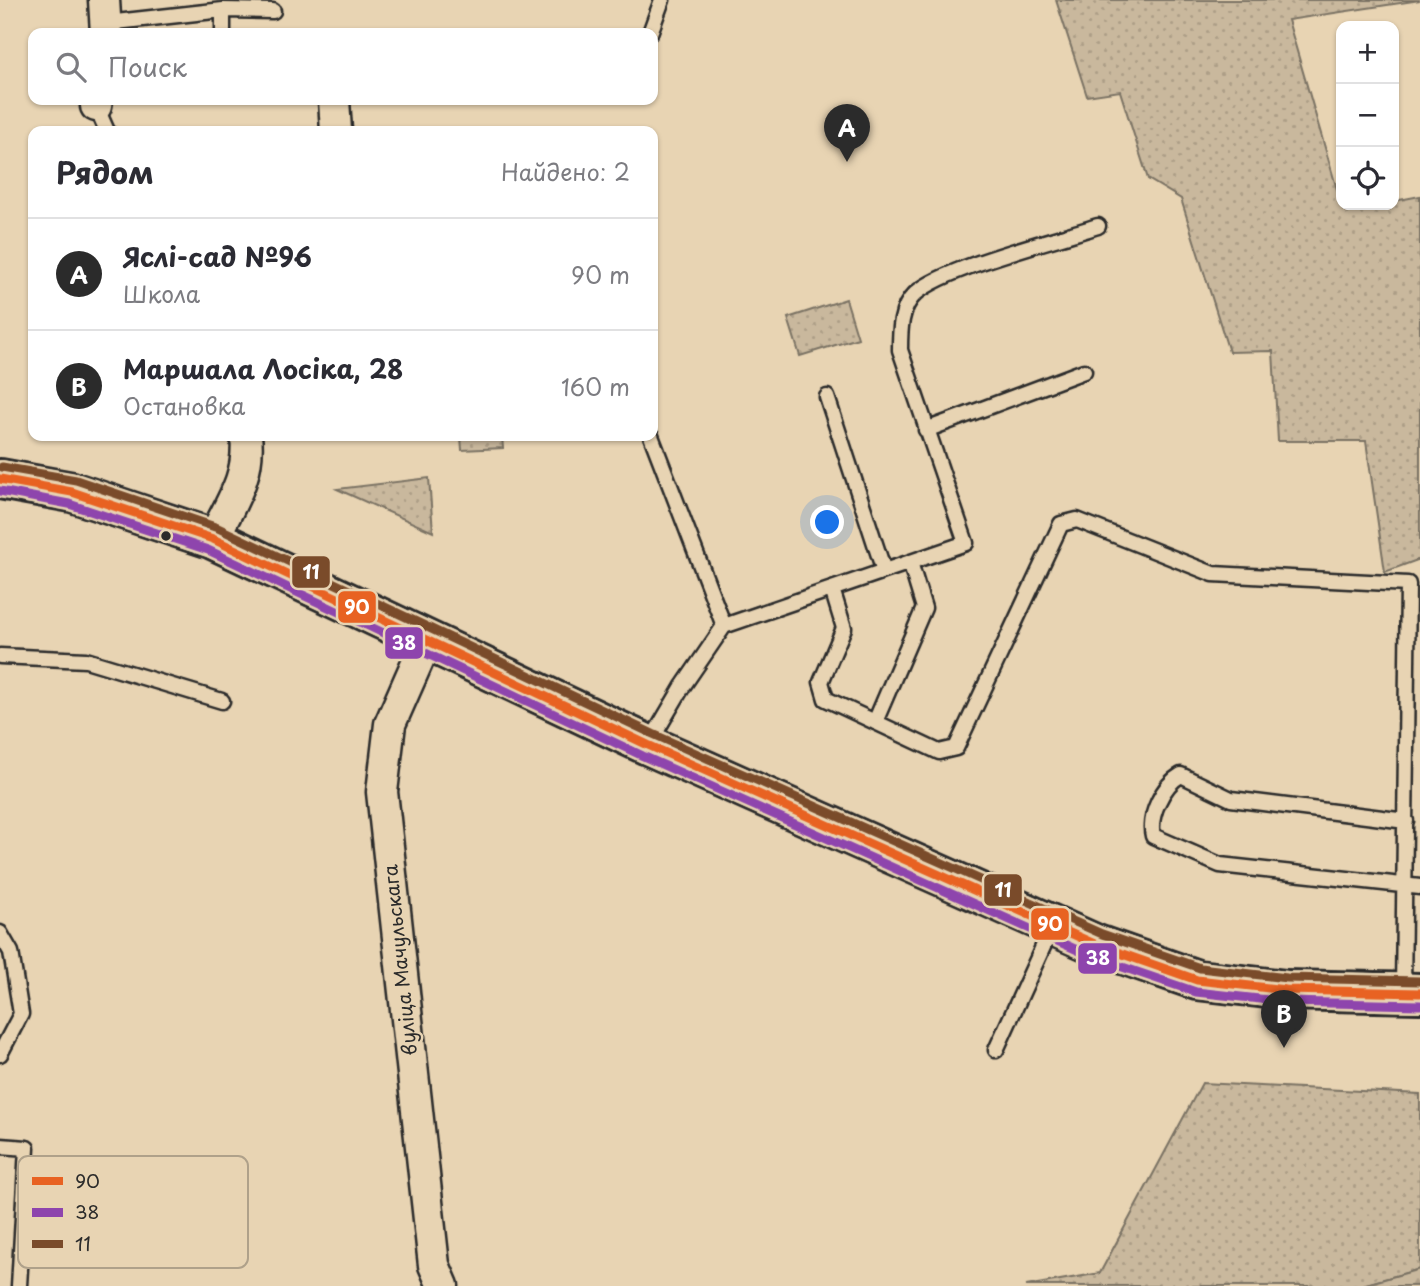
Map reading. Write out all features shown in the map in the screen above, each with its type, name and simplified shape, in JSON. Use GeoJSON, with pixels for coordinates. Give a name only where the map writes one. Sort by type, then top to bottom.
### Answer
{"type":"FeatureCollection","features":[{"type":"Feature","properties":{"kind":"main road"},"geometry":{"type":"LineString","coordinates":[[0,479],[72,492],[213,539],[648,745],[1052,925],[1197,980],[1286,990],[1411,993]]}},
{"type":"Feature","properties":{"kind":"street"},"geometry":{"type":"LineString","coordinates":[[334,105],[336,126]]}},
{"type":"Feature","properties":{"kind":"street"},"geometry":{"type":"LineString","coordinates":[[213,539],[240,485],[249,458],[247,441]]}},
{"type":"Feature","properties":{"kind":"street","name":"вуліца Мачульскага"},"geometry":{"type":"LineString","coordinates":[[427,640],[390,724],[382,792],[435,1265],[443,1286]]}},
{"type":"Feature","properties":{"kind":"lane"},"geometry":{"type":"LineString","coordinates":[[652,28],[662,0]]}},
{"type":"Feature","properties":{"kind":"lane"},"geometry":{"type":"LineString","coordinates":[[223,10],[223,28]]}},
{"type":"Feature","properties":{"kind":"lane"},"geometry":{"type":"LineString","coordinates":[[106,19],[223,10],[273,11]]}},
{"type":"Feature","properties":{"kind":"lane"},"geometry":{"type":"LineString","coordinates":[[648,745],[683,686],[724,626],[966,543],[900,350],[900,323],[913,296],[937,279],[1098,226]]}},
{"type":"Feature","properties":{"kind":"lane"},"geometry":{"type":"LineString","coordinates":[[926,430],[1084,371]]}},
{"type":"Feature","properties":{"kind":"lane"},"geometry":{"type":"LineString","coordinates":[[827,397],[884,571]]}},
{"type":"Feature","properties":{"kind":"lane"},"geometry":{"type":"LineString","coordinates":[[653,441],[724,626]]}},
{"type":"Feature","properties":{"kind":"lane"},"geometry":{"type":"LineString","coordinates":[[832,589],[844,628],[821,682],[826,699],[939,752],[956,748],[1061,524],[1077,520],[1213,574],[1414,585],[1414,764],[1406,821],[1413,887],[1411,993]]}},
{"type":"Feature","properties":{"kind":"lane"},"geometry":{"type":"LineString","coordinates":[[874,722],[924,608],[910,562]]}},
{"type":"Feature","properties":{"kind":"lane"},"geometry":{"type":"LineString","coordinates":[[0,656],[86,660],[222,701]]}},
{"type":"Feature","properties":{"kind":"lane"},"geometry":{"type":"LineString","coordinates":[[1406,821],[1231,799],[1181,775],[1168,782],[1150,825],[1153,836],[1220,865],[1413,887]]}},
{"type":"Feature","properties":{"kind":"lane"},"geometry":{"type":"LineString","coordinates":[[996,1050],[1052,925]]}},
{"type":"Feature","properties":{"kind":"lane"},"geometry":{"type":"LineString","coordinates":[[0,933],[11,952],[21,1014],[0,1054]]}},
{"type":"Feature","properties":{"kind":"lane"},"geometry":{"type":"LineString","coordinates":[[0,1146],[27,1148],[27,1156]]}},
{"type":"Feature","properties":{"kind":"lane"},"geometry":{"type":"LineString","coordinates":[[19,1286],[20,1268]]}},
{"type":"Feature","properties":{"kind":"green space"},"geometry":{"type":"Polygon","coordinates":[[[1056,0],[1420,0],[1288,20],[1336,186],[1336,210],[1399,210],[1399,200],[1420,196],[1420,559],[1385,572],[1366,441],[1278,441],[1273,351],[1229,352],[1181,199],[1148,179],[1120,91],[1087,96],[1056,0]]]}},
{"type":"Feature","properties":{"kind":"green space"},"geometry":{"type":"Polygon","coordinates":[[[846,299],[858,338],[800,356],[788,318],[846,299]]]}},
{"type":"Feature","properties":{"kind":"green space"},"geometry":{"type":"Polygon","coordinates":[[[461,441],[502,441],[503,448],[462,450],[461,441]]]}},
{"type":"Feature","properties":{"kind":"green space"},"geometry":{"type":"Polygon","coordinates":[[[429,478],[433,532],[337,489],[429,478]]]}},
{"type":"Feature","properties":{"kind":"green space"},"geometry":{"type":"Polygon","coordinates":[[[1202,1083],[1420,1094],[1420,1269],[1359,1286],[1026,1286],[1100,1273],[1202,1083]]]}},
{"type":"Feature","properties":{"kind":"green space"},"geometry":{"type":"Polygon","coordinates":[[[1420,1269],[1420,1286],[1359,1286],[1420,1269]]]}},
{"type":"Feature","properties":{"kind":"transit line","name":"11"},"geometry":{"type":"LineString","coordinates":[[2,467],[76,480],[218,528],[653,734],[1102,934],[1200,968],[1287,978],[1420,981]]}},
{"type":"Feature","properties":{"kind":"transit line","name":"90"},"geometry":{"type":"LineString","coordinates":[[0,479],[72,492],[213,539],[648,745],[1097,945],[1197,980],[1286,990],[1420,993]]}},
{"type":"Feature","properties":{"kind":"transit line","name":"38"},"geometry":{"type":"LineString","coordinates":[[0,491],[69,504],[208,550],[643,756],[1093,957],[1196,992],[1286,1002],[1420,1005]]}},
{"type":"Feature","properties":{"kind":"place","name":"Яслі-сад №96"},"geometry":{"type":"Point","coordinates":[847,162]}},
{"type":"Feature","properties":{"kind":"place","name":"Маршала Лосіка, 28"},"geometry":{"type":"Point","coordinates":[1284,1048]}}]}
